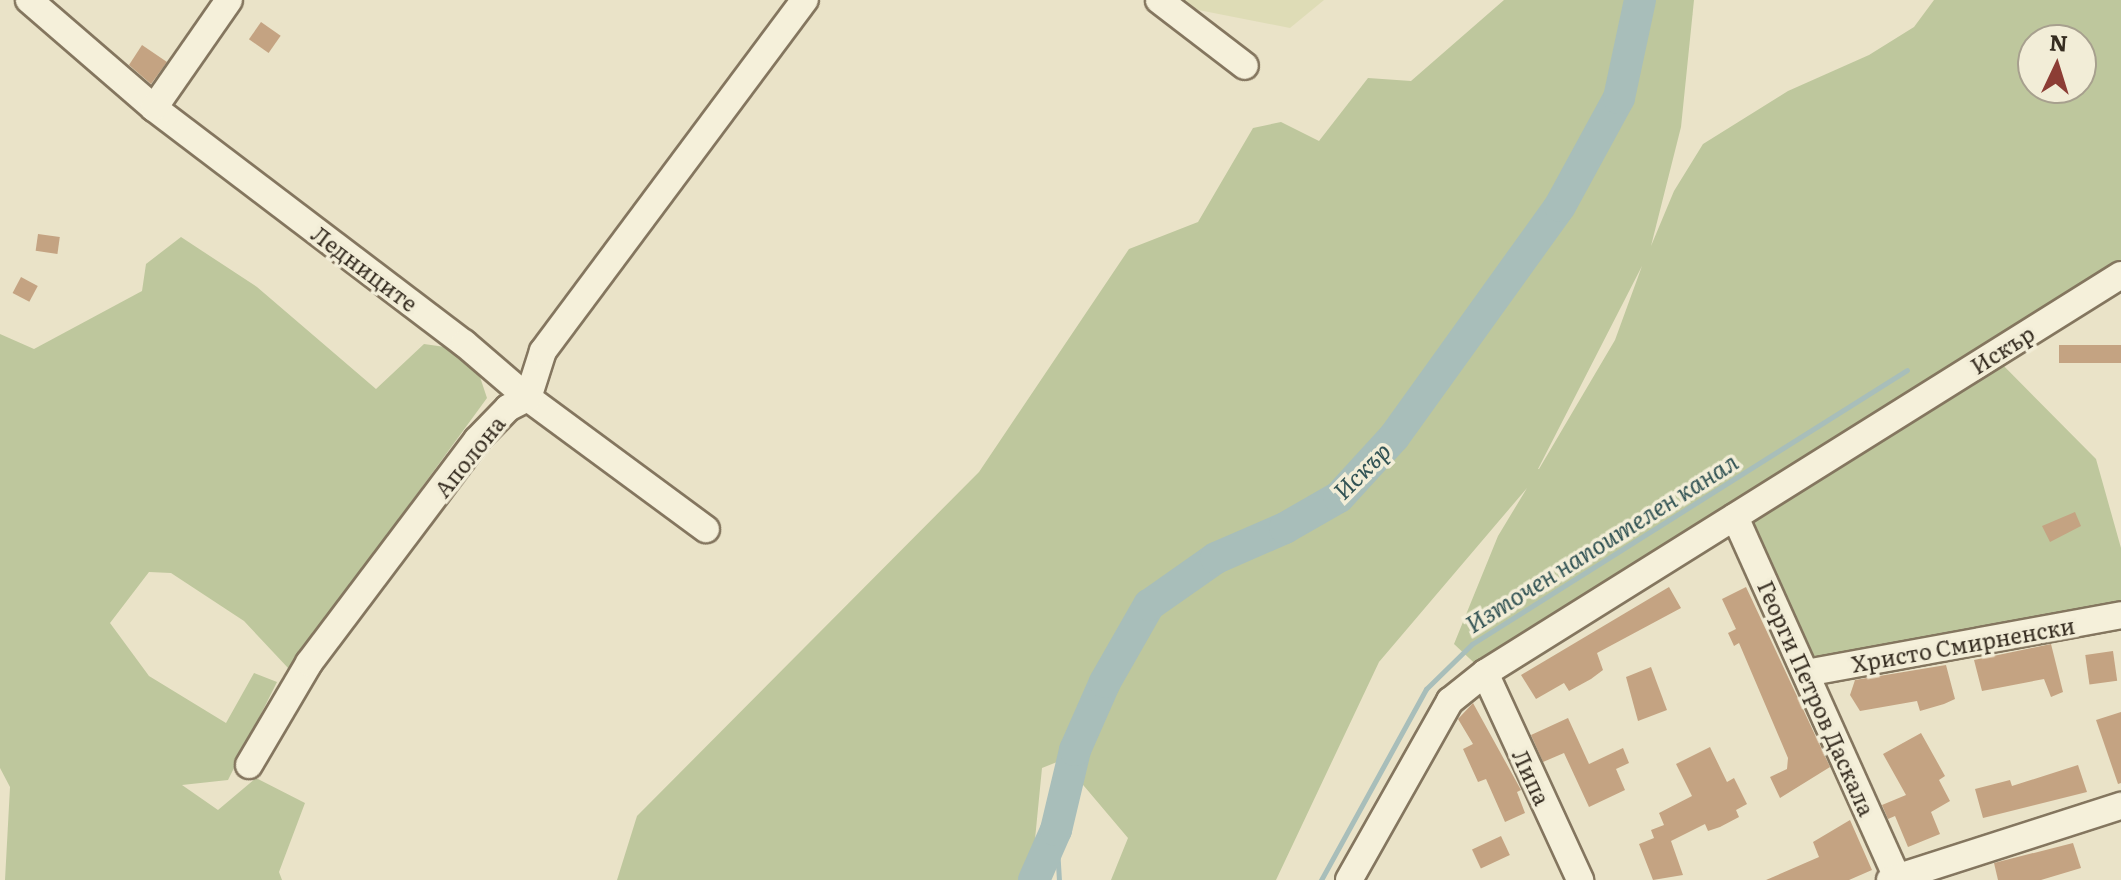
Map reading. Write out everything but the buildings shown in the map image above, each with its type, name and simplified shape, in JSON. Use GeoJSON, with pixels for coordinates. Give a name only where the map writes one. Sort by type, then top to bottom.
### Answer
{"type":"FeatureCollection","features":[{"type":"Feature","properties":{"kind":"street","name":"Ледниците"},"geometry":{"type":"LineString","coordinates":[[29,0],[154,108],[464,343],[528,398],[706,529]]}},
{"type":"Feature","properties":{"kind":"street"},"geometry":{"type":"LineString","coordinates":[[154,108],[229,0]]}},
{"type":"Feature","properties":{"kind":"street"},"geometry":{"type":"LineString","coordinates":[[528,398],[543,351],[805,0]]}},
{"type":"Feature","properties":{"kind":"street"},"geometry":{"type":"LineString","coordinates":[[1159,0],[1245,66]]}},
{"type":"Feature","properties":{"kind":"street","name":"Искър"},"geometry":{"type":"LineString","coordinates":[[1349,880],[1450,701],[1485,673],[2121,275]]}},
{"type":"Feature","properties":{"kind":"street","name":"Аполона"},"geometry":{"type":"LineString","coordinates":[[249,765],[309,663],[477,440],[508,408],[528,398]]}},
{"type":"Feature","properties":{"kind":"street","name":"Георги Петров Даскала"},"geometry":{"type":"LineString","coordinates":[[1735,517],[1895,879]]}},
{"type":"Feature","properties":{"kind":"street","name":"Христо Смирненски"},"geometry":{"type":"LineString","coordinates":[[1806,673],[2121,615]]}},
{"type":"Feature","properties":{"kind":"street","name":"Липа"},"geometry":{"type":"LineString","coordinates":[[1485,673],[1580,880]]}},
{"type":"Feature","properties":{"kind":"street"},"geometry":{"type":"LineString","coordinates":[[1895,879],[2121,806]]}},
{"type":"Feature","properties":{"kind":"shaded area"},"geometry":{"type":"Polygon","coordinates":[[[1170,0],[1324,0],[1290,28],[1178,6],[1170,0]]]}},
{"type":"Feature","properties":{"kind":"green space"},"geometry":{"type":"Polygon","coordinates":[[[1504,0],[1694,0],[1681,127],[1651,246],[1674,191],[1703,144],[1788,91],[1869,55],[1914,27],[1934,0],[2121,0],[2121,275],[1993,355],[2096,459],[2121,548],[2121,615],[1806,673],[1735,517],[1485,673],[1454,644],[1498,536],[1527,488],[1379,662],[1276,880],[1111,880],[1128,838],[1062,760],[1042,768],[1031,880],[617,880],[637,816],[979,472],[1129,249],[1198,222],[1253,128],[1281,122],[1319,141],[1368,78],[1411,81],[1504,0]],[[1642,266],[1538,469],[1539,469],[1615,340],[1642,266]]]}},
{"type":"Feature","properties":{"kind":"green space"},"geometry":{"type":"Polygon","coordinates":[[[181,237],[257,287],[376,389],[424,344],[445,347],[478,371],[487,398],[289,669],[244,621],[171,573],[149,572],[110,623],[149,676],[226,723],[254,673],[277,682],[228,780],[182,785],[218,810],[256,778],[305,803],[279,872],[282,880],[5,880],[10,787],[0,768],[0,334],[34,349],[142,291],[146,264],[181,237]]]}},
{"type":"Feature","properties":{"kind":"waterway","name":"Искър"},"geometry":{"type":"LineString","coordinates":[[1034,880],[1056,830],[1075,750],[1105,682],[1149,605],[1216,558],[1285,528],[1339,497],[1394,437],[1560,206],[1619,98],[1640,0]]}},
{"type":"Feature","properties":{"kind":"waterway","name":"Източен напоителен канал"},"geometry":{"type":"LineString","coordinates":[[1321,880],[1426,689],[1472,644],[1907,370]]}},
{"type":"Feature","properties":{"kind":"waterway"},"geometry":{"type":"LineString","coordinates":[[1056,830],[1059,880]]}}]}
